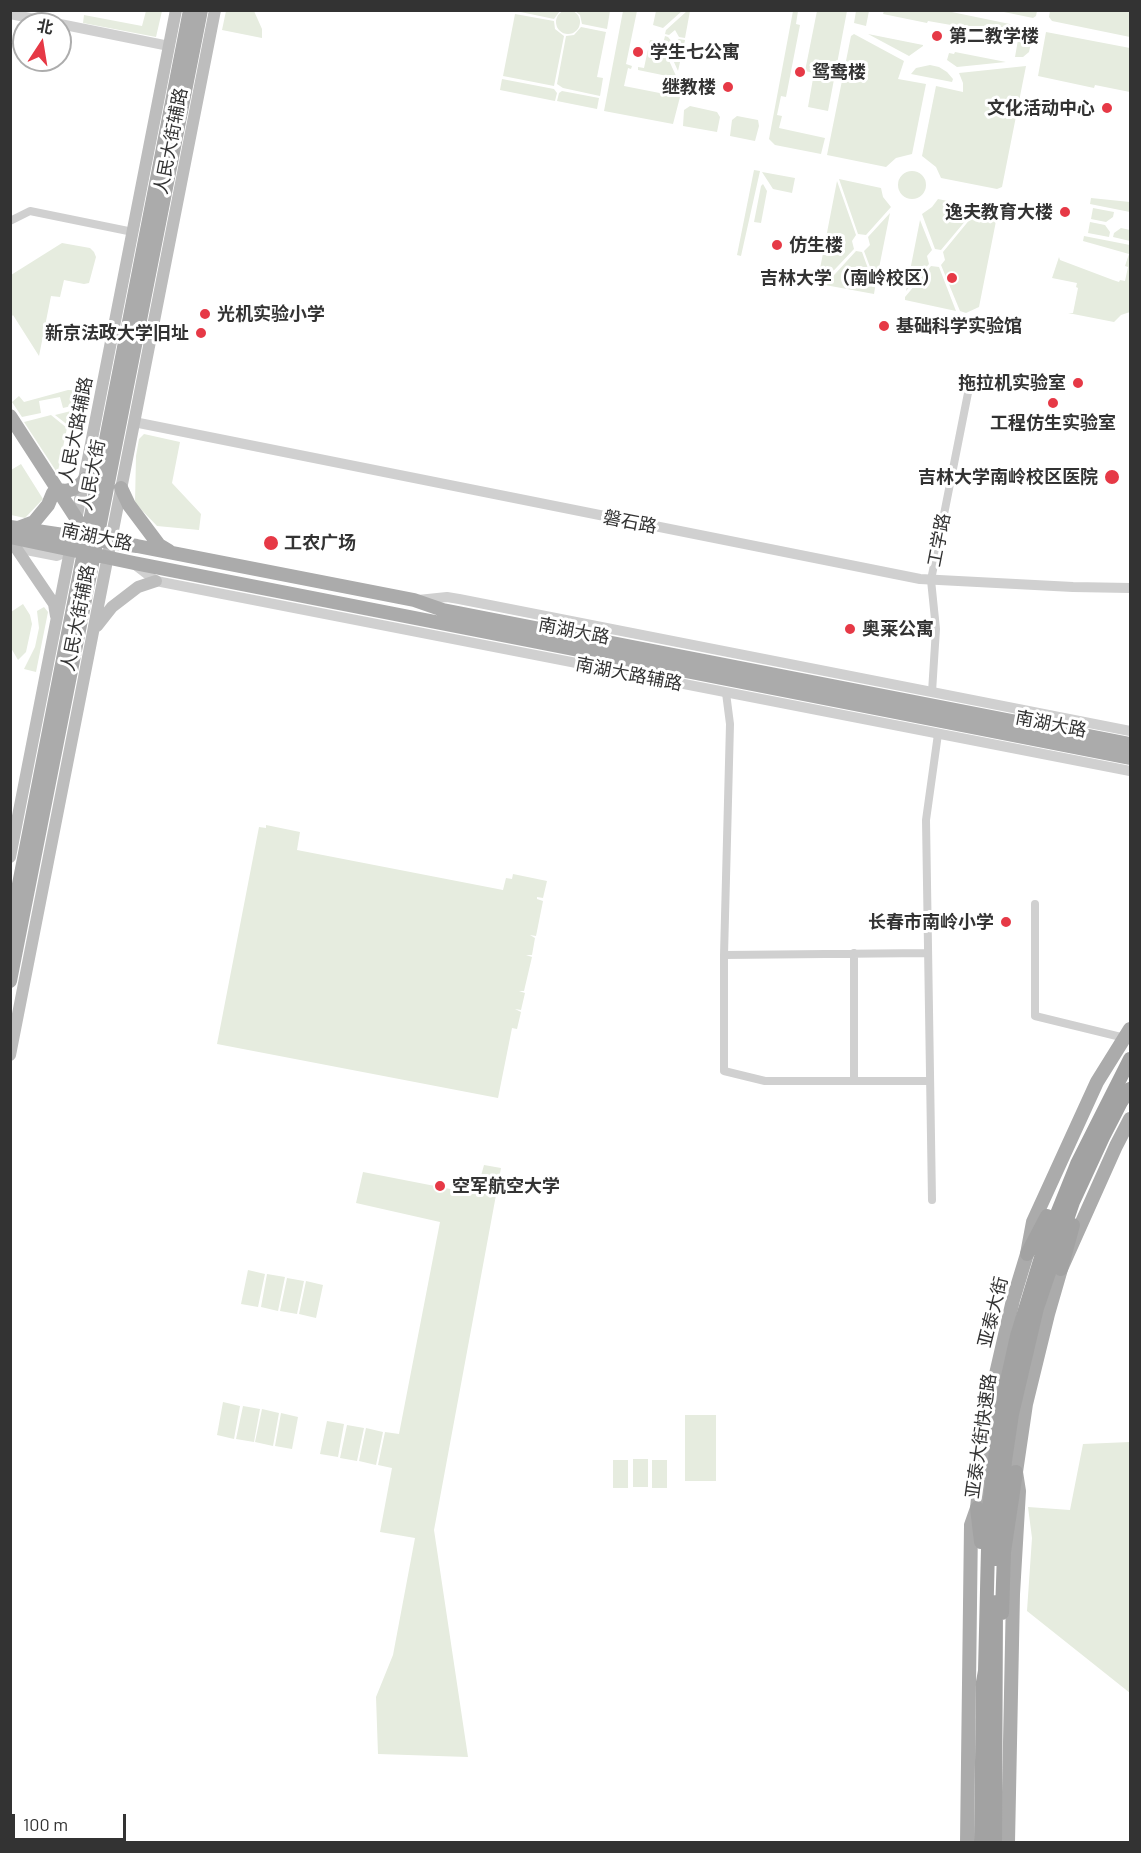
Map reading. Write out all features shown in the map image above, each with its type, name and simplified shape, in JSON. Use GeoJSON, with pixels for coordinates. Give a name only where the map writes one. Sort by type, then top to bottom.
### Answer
{"type":"FeatureCollection","features":[{"type":"Feature","properties":{"kind":"highway","name":"亚泰大街快速路"},"geometry":{"type":"LineString","coordinates":[[988,1842],[990,1681],[985,1671],[989,1508],[1000,1420],[1024,1312],[1046,1241],[1077,1164],[1127,1065]]}},
{"type":"Feature","properties":{"kind":"highway"},"geometry":{"type":"LineString","coordinates":[[1027,1254],[1052,1207],[1084,1136],[1104,1100],[1112,1093]]}},
{"type":"Feature","properties":{"kind":"highway"},"geometry":{"type":"LineString","coordinates":[[1061,1269],[1079,1206],[1126,1105],[1128,1093]]}},
{"type":"Feature","properties":{"kind":"highway","name":"亚泰大街快速路"},"geometry":{"type":"LineString","coordinates":[[990,1681],[995,1672],[996,1554],[1006,1452],[1023,1361],[1037,1308],[1073,1202],[1121,1102],[1128,1093]]}},
{"type":"Feature","properties":{"kind":"highway"},"geometry":{"type":"LineString","coordinates":[[977,1508],[981,1544],[978,1671],[990,1681],[1001,1672],[1003,1558],[1016,1472]]}},
{"type":"Feature","properties":{"kind":"main road","name":"人民大路辅路"},"geometry":{"type":"LineString","coordinates":[[10,857],[55,628],[87,541],[85,479],[176,10]]}},
{"type":"Feature","properties":{"kind":"main road","name":"人民大街"},"geometry":{"type":"LineString","coordinates":[[10,930],[190,10]]}},
{"type":"Feature","properties":{"kind":"main road","name":"人民大街"},"geometry":{"type":"LineString","coordinates":[[10,981],[87,541],[201,10]]}},
{"type":"Feature","properties":{"kind":"main road","name":"人民大街辅路"},"geometry":{"type":"LineString","coordinates":[[10,1055],[92,638],[87,541],[121,488],[215,10]]}},
{"type":"Feature","properties":{"kind":"main road"},"geometry":{"type":"LineString","coordinates":[[10,416],[87,541]]}},
{"type":"Feature","properties":{"kind":"main road"},"geometry":{"type":"LineString","coordinates":[[10,427],[56,492]]}},
{"type":"Feature","properties":{"kind":"main road"},"geometry":{"type":"LineString","coordinates":[[56,492],[73,489],[85,479]]}},
{"type":"Feature","properties":{"kind":"main road"},"geometry":{"type":"LineString","coordinates":[[121,488],[129,505],[159,545],[173,553]]}},
{"type":"Feature","properties":{"kind":"main road"},"geometry":{"type":"LineString","coordinates":[[55,628],[54,604],[12,537],[34,522],[56,492]]}},
{"type":"Feature","properties":{"kind":"main road","name":"南湖大路"},"geometry":{"type":"LineString","coordinates":[[12,537],[87,541],[173,553],[414,600],[443,610],[1131,744]]}},
{"type":"Feature","properties":{"kind":"main road","name":"南湖大路"},"geometry":{"type":"LineString","coordinates":[[87,541],[134,564],[1131,758]]}},
{"type":"Feature","properties":{"kind":"main road"},"geometry":{"type":"LineString","coordinates":[[92,638],[98,624],[112,607],[138,586],[156,581]]}},
{"type":"Feature","properties":{"kind":"main road","name":"亚泰大街"},"geometry":{"type":"LineString","coordinates":[[988,1842],[969,1564],[971,1525],[977,1508],[986,1424],[1013,1300],[1027,1254],[1028,1237],[1033,1222],[1097,1082],[1128,1034]]}},
{"type":"Feature","properties":{"kind":"main road"},"geometry":{"type":"LineString","coordinates":[[988,1842],[1012,1594],[1019,1491],[1016,1472],[1026,1404],[1047,1314],[1061,1269],[1116,1146],[1131,1119]]}},
{"type":"Feature","properties":{"kind":"street"},"geometry":{"type":"LineString","coordinates":[[72,26],[169,46]]}},
{"type":"Feature","properties":{"kind":"street"},"geometry":{"type":"LineString","coordinates":[[10,221],[30,211],[133,232]]}},
{"type":"Feature","properties":{"kind":"street","name":"工学路"},"geometry":{"type":"LineString","coordinates":[[932,692],[936,629],[931,580],[968,393]]}},
{"type":"Feature","properties":{"kind":"street","name":"磐石路"},"geometry":{"type":"LineString","coordinates":[[134,422],[931,580],[1131,588]]}},
{"type":"Feature","properties":{"kind":"street"},"geometry":{"type":"LineString","coordinates":[[12,537],[57,556],[87,541]]}},
{"type":"Feature","properties":{"kind":"street","name":"南湖大路辅路"},"geometry":{"type":"LineString","coordinates":[[134,564],[156,581],[1131,771]]}},
{"type":"Feature","properties":{"kind":"street"},"geometry":{"type":"LineString","coordinates":[[414,600],[447,597],[459,599],[1131,731]]}},
{"type":"Feature","properties":{"kind":"street"},"geometry":{"type":"LineString","coordinates":[[726,693],[730,724],[724,955],[724,1071],[765,1081],[930,1081]]}},
{"type":"Feature","properties":{"kind":"street"},"geometry":{"type":"LineString","coordinates":[[932,1200],[926,820],[938,734]]}},
{"type":"Feature","properties":{"kind":"street"},"geometry":{"type":"LineString","coordinates":[[1035,904],[1035,1016],[1128,1034]]}},
{"type":"Feature","properties":{"kind":"street"},"geometry":{"type":"LineString","coordinates":[[854,953],[854,1081]]}},
{"type":"Feature","properties":{"kind":"street"},"geometry":{"type":"LineString","coordinates":[[724,955],[928,954]]}},
{"type":"Feature","properties":{"kind":"shaded area"},"geometry":{"type":"Polygon","coordinates":[[[516,10],[560,11],[554,19],[516,10]]]}},
{"type":"Feature","properties":{"kind":"shaded area"},"geometry":{"type":"Polygon","coordinates":[[[568,10],[573,11],[579,17],[579,27],[573,33],[568,34],[563,33],[557,27],[556,22],[557,17],[563,11],[568,10]]]}},
{"type":"Feature","properties":{"kind":"shaded area"},"geometry":{"type":"Polygon","coordinates":[[[656,10],[682,11],[663,28],[653,25],[656,10]]]}},
{"type":"Feature","properties":{"kind":"shaded area"},"geometry":{"type":"Polygon","coordinates":[[[146,11],[162,11],[156,37],[83,23],[84,15],[142,26],[146,11]]]}},
{"type":"Feature","properties":{"kind":"shaded area"},"geometry":{"type":"Polygon","coordinates":[[[226,11],[254,11],[262,29],[262,38],[222,30],[226,11]]]}},
{"type":"Feature","properties":{"kind":"shaded area"},"geometry":{"type":"Polygon","coordinates":[[[575,11],[610,11],[607,29],[582,24],[580,15],[575,11]]]}},
{"type":"Feature","properties":{"kind":"shaded area"},"geometry":{"type":"Polygon","coordinates":[[[623,11],[637,11],[626,64],[632,66],[631,69],[628,68],[624,86],[680,97],[673,124],[604,111],[623,11]]]}},
{"type":"Feature","properties":{"kind":"shaded area"},"geometry":{"type":"Polygon","coordinates":[[[687,11],[690,11],[685,38],[679,37],[675,30],[669,35],[665,34],[666,30],[687,11]]]}},
{"type":"Feature","properties":{"kind":"shaded area"},"geometry":{"type":"Polygon","coordinates":[[[793,11],[798,11],[796,24],[800,25],[786,97],[781,96],[777,115],[782,116],[779,128],[825,138],[821,154],[775,145],[769,139],[793,11]]]}},
{"type":"Feature","properties":{"kind":"shaded area"},"geometry":{"type":"Polygon","coordinates":[[[817,11],[847,11],[828,111],[808,107],[814,73],[805,71],[817,11]]]}},
{"type":"Feature","properties":{"kind":"shaded area"},"geometry":{"type":"Polygon","coordinates":[[[856,11],[869,11],[866,26],[854,23],[856,11]]]}},
{"type":"Feature","properties":{"kind":"shaded area"},"geometry":{"type":"Polygon","coordinates":[[[884,11],[947,11],[1034,29],[1029,52],[1023,57],[1015,57],[1019,34],[1005,31],[1004,38],[959,29],[960,27],[951,25],[928,21],[927,23],[883,14],[884,11]]]}},
{"type":"Feature","properties":{"kind":"shaded area"},"geometry":{"type":"Polygon","coordinates":[[[999,11],[1037,11],[1033,18],[999,11]]]}},
{"type":"Feature","properties":{"kind":"shaded area"},"geometry":{"type":"Polygon","coordinates":[[[1050,11],[1130,11],[1130,37],[1052,21],[1049,17],[1050,11]]]}},
{"type":"Feature","properties":{"kind":"shaded area"},"geometry":{"type":"Polygon","coordinates":[[[515,14],[554,21],[555,29],[564,36],[554,86],[503,76],[515,14]]]}},
{"type":"Feature","properties":{"kind":"shaded area"},"geometry":{"type":"Polygon","coordinates":[[[581,27],[606,32],[597,77],[603,78],[600,96],[563,88],[557,84],[566,36],[574,35],[581,27]]]}},
{"type":"Feature","properties":{"kind":"shaded area"},"geometry":{"type":"Polygon","coordinates":[[[1046,32],[1130,48],[1130,92],[1095,85],[1094,88],[1038,76],[1046,32]]]}},
{"type":"Feature","properties":{"kind":"shaded area"},"geometry":{"type":"Polygon","coordinates":[[[854,34],[904,61],[898,79],[926,84],[912,154],[896,158],[886,167],[827,155],[851,36],[854,34]]]}},
{"type":"Feature","properties":{"kind":"shaded area"},"geometry":{"type":"Polygon","coordinates":[[[868,34],[923,45],[923,46],[909,56],[868,34]]]}},
{"type":"Feature","properties":{"kind":"shaded area"},"geometry":{"type":"Polygon","coordinates":[[[665,36],[673,43],[679,39],[685,40],[678,71],[664,40],[665,36]]]}},
{"type":"Feature","properties":{"kind":"shaded area"},"geometry":{"type":"Polygon","coordinates":[[[650,40],[660,41],[677,78],[638,70],[638,67],[644,68],[650,40]]]}},
{"type":"Feature","properties":{"kind":"shaded area"},"geometry":{"type":"Polygon","coordinates":[[[955,52],[1006,62],[957,67],[947,60],[949,53],[954,54],[955,52]]]}},
{"type":"Feature","properties":{"kind":"shaded area"},"geometry":{"type":"Polygon","coordinates":[[[930,65],[947,72],[953,79],[952,82],[911,74],[916,68],[930,65]]]}},
{"type":"Feature","properties":{"kind":"shaded area"},"geometry":{"type":"Polygon","coordinates":[[[1026,66],[1002,187],[997,189],[941,178],[936,167],[922,156],[936,86],[963,92],[963,83],[959,73],[1026,66]]]}},
{"type":"Feature","properties":{"kind":"shaded area"},"geometry":{"type":"Polygon","coordinates":[[[502,79],[554,89],[557,93],[555,101],[500,90],[502,79]]]}},
{"type":"Feature","properties":{"kind":"shaded area"},"geometry":{"type":"Polygon","coordinates":[[[562,91],[599,98],[597,109],[557,101],[562,91]]]}},
{"type":"Feature","properties":{"kind":"shaded area"},"geometry":{"type":"Polygon","coordinates":[[[690,106],[717,112],[720,117],[717,132],[683,126],[684,110],[690,106]]]}},
{"type":"Feature","properties":{"kind":"shaded area"},"geometry":{"type":"Polygon","coordinates":[[[737,116],[758,120],[759,126],[755,141],[730,136],[732,120],[737,116]]]}},
{"type":"Feature","properties":{"kind":"shaded area"},"geometry":{"type":"Polygon","coordinates":[[[754,170],[760,171],[741,256],[737,255],[754,170]]]}},
{"type":"Feature","properties":{"kind":"shaded area"},"geometry":{"type":"Polygon","coordinates":[[[912,171],[922,175],[926,185],[922,195],[912,199],[902,195],[898,185],[902,175],[912,171]]]}},
{"type":"Feature","properties":{"kind":"shaded area"},"geometry":{"type":"Polygon","coordinates":[[[762,172],[795,178],[792,193],[773,189],[762,172]]]}},
{"type":"Feature","properties":{"kind":"shaded area"},"geometry":{"type":"Polygon","coordinates":[[[839,179],[881,188],[883,197],[891,207],[866,235],[858,234],[839,179]]]}},
{"type":"Feature","properties":{"kind":"shaded area"},"geometry":{"type":"Polygon","coordinates":[[[837,181],[856,235],[852,241],[854,249],[822,283],[818,279],[837,181]]]}},
{"type":"Feature","properties":{"kind":"shaded area"},"geometry":{"type":"Polygon","coordinates":[[[763,184],[767,191],[761,223],[754,222],[761,186],[763,184]]]}},
{"type":"Feature","properties":{"kind":"shaded area"},"geometry":{"type":"Polygon","coordinates":[[[1091,198],[1130,202],[1130,212],[1090,204],[1091,198]]]}},
{"type":"Feature","properties":{"kind":"shaded area"},"geometry":{"type":"Polygon","coordinates":[[[938,199],[977,207],[941,250],[935,249],[922,214],[938,199]]]}},
{"type":"Feature","properties":{"kind":"shaded area"},"geometry":{"type":"Polygon","coordinates":[[[980,207],[998,211],[979,307],[966,313],[960,311],[941,265],[945,260],[943,252],[980,207]]]}},
{"type":"Feature","properties":{"kind":"shaded area"},"geometry":{"type":"Polygon","coordinates":[[[1093,208],[1114,212],[1113,217],[1106,222],[1091,219],[1093,208]]]}},
{"type":"Feature","properties":{"kind":"shaded area"},"geometry":{"type":"Polygon","coordinates":[[[890,213],[876,283],[864,251],[870,245],[868,237],[890,213]]]}},
{"type":"Feature","properties":{"kind":"shaded area"},"geometry":{"type":"Polygon","coordinates":[[[920,220],[932,250],[927,256],[929,264],[906,291],[920,220]]]}},
{"type":"Feature","properties":{"kind":"shaded area"},"geometry":{"type":"Polygon","coordinates":[[[1090,222],[1105,225],[1110,232],[1109,237],[1088,233],[1090,222]]]}},
{"type":"Feature","properties":{"kind":"shaded area"},"geometry":{"type":"Polygon","coordinates":[[[1121,228],[1130,230],[1130,241],[1113,237],[1114,233],[1121,228]]]}},
{"type":"Feature","properties":{"kind":"shaded area"},"geometry":{"type":"Polygon","coordinates":[[[1084,236],[1130,245],[1130,312],[1121,315],[1114,322],[1068,313],[1073,313],[1077,283],[1052,278],[1059,257],[1060,260],[1113,280],[1125,281],[1128,267],[1125,266],[1129,254],[1083,241],[1084,236]]]}},
{"type":"Feature","properties":{"kind":"shaded area"},"geometry":{"type":"Polygon","coordinates":[[[62,243],[90,248],[96,257],[89,283],[64,280],[60,297],[51,296],[39,356],[13,315],[11,317],[11,275],[62,243]]]}},
{"type":"Feature","properties":{"kind":"shaded area"},"geometry":{"type":"Polygon","coordinates":[[[856,251],[862,252],[875,288],[874,294],[825,285],[856,251]]]}},
{"type":"Feature","properties":{"kind":"shaded area"},"geometry":{"type":"Polygon","coordinates":[[[931,266],[939,267],[956,311],[905,300],[905,297],[931,266]]]}},
{"type":"Feature","properties":{"kind":"shaded area"},"geometry":{"type":"Polygon","coordinates":[[[68,390],[90,391],[88,402],[63,408],[60,397],[39,401],[41,413],[22,417],[12,402],[19,396],[24,402],[68,390]]]}},
{"type":"Feature","properties":{"kind":"shaded area"},"geometry":{"type":"Polygon","coordinates":[[[87,407],[83,429],[69,426],[55,415],[87,407]]]}},
{"type":"Feature","properties":{"kind":"shaded area"},"geometry":{"type":"Polygon","coordinates":[[[51,415],[67,428],[58,471],[24,422],[51,415]]]}},
{"type":"Feature","properties":{"kind":"shaded area"},"geometry":{"type":"Polygon","coordinates":[[[144,434],[180,442],[172,483],[201,514],[199,530],[157,526],[135,503],[136,456],[139,439],[144,434]]]}},
{"type":"Feature","properties":{"kind":"shaded area"},"geometry":{"type":"Polygon","coordinates":[[[21,464],[43,499],[25,518],[11,515],[11,470],[21,464]]]}},
{"type":"Feature","properties":{"kind":"shaded area"},"geometry":{"type":"Polygon","coordinates":[[[23,604],[30,615],[32,624],[26,652],[18,660],[11,648],[11,612],[23,604]]]}},
{"type":"Feature","properties":{"kind":"shaded area"},"geometry":{"type":"Polygon","coordinates":[[[44,607],[48,612],[36,672],[24,669],[35,647],[39,628],[37,611],[44,607]]]}},
{"type":"Feature","properties":{"kind":"shaded area"},"geometry":{"type":"Polygon","coordinates":[[[266,825],[300,832],[297,850],[503,890],[506,878],[512,879],[513,874],[547,881],[543,898],[537,897],[543,901],[536,936],[530,935],[535,938],[532,955],[526,955],[532,957],[524,991],[519,991],[525,993],[521,1010],[515,1009],[521,1012],[517,1029],[512,1028],[498,1098],[217,1044],[259,827],[266,828],[266,825]]]}},
{"type":"Feature","properties":{"kind":"shaded area"},"geometry":{"type":"Polygon","coordinates":[[[484,1165],[501,1168],[434,1530],[468,1757],[378,1754],[376,1697],[393,1655],[415,1538],[380,1532],[392,1468],[378,1465],[385,1432],[399,1434],[440,1222],[356,1203],[363,1172],[476,1194],[484,1165]]]}},
{"type":"Feature","properties":{"kind":"shaded area"},"geometry":{"type":"Polygon","coordinates":[[[248,1270],[265,1274],[258,1307],[241,1304],[248,1270]]]}},
{"type":"Feature","properties":{"kind":"shaded area"},"geometry":{"type":"Polygon","coordinates":[[[267,1274],[285,1277],[278,1311],[261,1307],[267,1274]]]}},
{"type":"Feature","properties":{"kind":"shaded area"},"geometry":{"type":"Polygon","coordinates":[[[287,1278],[304,1281],[297,1314],[280,1311],[287,1278]]]}},
{"type":"Feature","properties":{"kind":"shaded area"},"geometry":{"type":"Polygon","coordinates":[[[306,1281],[323,1285],[316,1318],[299,1314],[306,1281]]]}},
{"type":"Feature","properties":{"kind":"shaded area"},"geometry":{"type":"Polygon","coordinates":[[[223,1402],[240,1406],[234,1439],[217,1435],[223,1402]]]}},
{"type":"Feature","properties":{"kind":"shaded area"},"geometry":{"type":"Polygon","coordinates":[[[243,1406],[260,1409],[254,1442],[236,1439],[243,1406]]]}},
{"type":"Feature","properties":{"kind":"shaded area"},"geometry":{"type":"Polygon","coordinates":[[[262,1409],[279,1413],[273,1446],[255,1442],[262,1409]]]}},
{"type":"Feature","properties":{"kind":"shaded area"},"geometry":{"type":"Polygon","coordinates":[[[281,1413],[298,1417],[292,1449],[275,1446],[281,1413]]]}},
{"type":"Feature","properties":{"kind":"shaded area"},"geometry":{"type":"Polygon","coordinates":[[[685,1415],[716,1415],[716,1481],[685,1481],[685,1415]]]}},
{"type":"Feature","properties":{"kind":"shaded area"},"geometry":{"type":"Polygon","coordinates":[[[327,1421],[344,1424],[338,1457],[320,1454],[327,1421]]]}},
{"type":"Feature","properties":{"kind":"shaded area"},"geometry":{"type":"Polygon","coordinates":[[[347,1425],[364,1428],[357,1461],[340,1458],[347,1425]]]}},
{"type":"Feature","properties":{"kind":"shaded area"},"geometry":{"type":"Polygon","coordinates":[[[366,1428],[383,1432],[376,1465],[359,1461],[366,1428]]]}},
{"type":"Feature","properties":{"kind":"shaded area"},"geometry":{"type":"Polygon","coordinates":[[[1130,1442],[1130,1693],[1027,1611],[1032,1538],[1028,1507],[1070,1510],[1083,1444],[1130,1442]]]}},
{"type":"Feature","properties":{"kind":"shaded area"},"geometry":{"type":"Polygon","coordinates":[[[633,1459],[648,1459],[648,1487],[633,1487],[633,1459]]]}},
{"type":"Feature","properties":{"kind":"shaded area"},"geometry":{"type":"Polygon","coordinates":[[[613,1460],[628,1460],[628,1488],[613,1488],[613,1460]]]}},
{"type":"Feature","properties":{"kind":"shaded area"},"geometry":{"type":"Polygon","coordinates":[[[652,1460],[667,1460],[667,1488],[652,1488],[652,1460]]]}},
{"type":"Feature","properties":{"kind":"place","name":"第二教学楼"},"geometry":{"type":"Point","coordinates":[937,36]}},
{"type":"Feature","properties":{"kind":"place","name":"学生七公寓"},"geometry":{"type":"Point","coordinates":[638,52]}},
{"type":"Feature","properties":{"kind":"place","name":"鸳鸯楼"},"geometry":{"type":"Point","coordinates":[800,72]}},
{"type":"Feature","properties":{"kind":"place","name":"继教楼"},"geometry":{"type":"Point","coordinates":[728,87]}},
{"type":"Feature","properties":{"kind":"place","name":"文化活动中心"},"geometry":{"type":"Point","coordinates":[1107,108]}},
{"type":"Feature","properties":{"kind":"place","name":"逸夫教育大楼"},"geometry":{"type":"Point","coordinates":[1065,212]}},
{"type":"Feature","properties":{"kind":"place","name":"仿生楼"},"geometry":{"type":"Point","coordinates":[777,245]}},
{"type":"Feature","properties":{"kind":"place","name":"吉林大学（南岭校区）"},"geometry":{"type":"Point","coordinates":[952,278]}},
{"type":"Feature","properties":{"kind":"place","name":"光机实验小学"},"geometry":{"type":"Point","coordinates":[205,314]}},
{"type":"Feature","properties":{"kind":"place","name":"基础科学实验馆"},"geometry":{"type":"Point","coordinates":[884,326]}},
{"type":"Feature","properties":{"kind":"place","name":"新京法政大学旧址"},"geometry":{"type":"Point","coordinates":[201,333]}},
{"type":"Feature","properties":{"kind":"place","name":"拖拉机实验室"},"geometry":{"type":"Point","coordinates":[1078,383]}},
{"type":"Feature","properties":{"kind":"place","name":"工程仿生实验室"},"geometry":{"type":"Point","coordinates":[1053,403]}},
{"type":"Feature","properties":{"kind":"place","name":"吉林大学南岭校区医院"},"geometry":{"type":"Point","coordinates":[1112,477]}},
{"type":"Feature","properties":{"kind":"place","name":"工农广场"},"geometry":{"type":"Point","coordinates":[271,543]}},
{"type":"Feature","properties":{"kind":"place","name":"奥莱公寓"},"geometry":{"type":"Point","coordinates":[850,629]}},
{"type":"Feature","properties":{"kind":"place","name":"长春市南岭小学"},"geometry":{"type":"Point","coordinates":[1006,922]}},
{"type":"Feature","properties":{"kind":"place","name":"空军航空大学"},"geometry":{"type":"Point","coordinates":[440,1186]}}]}
